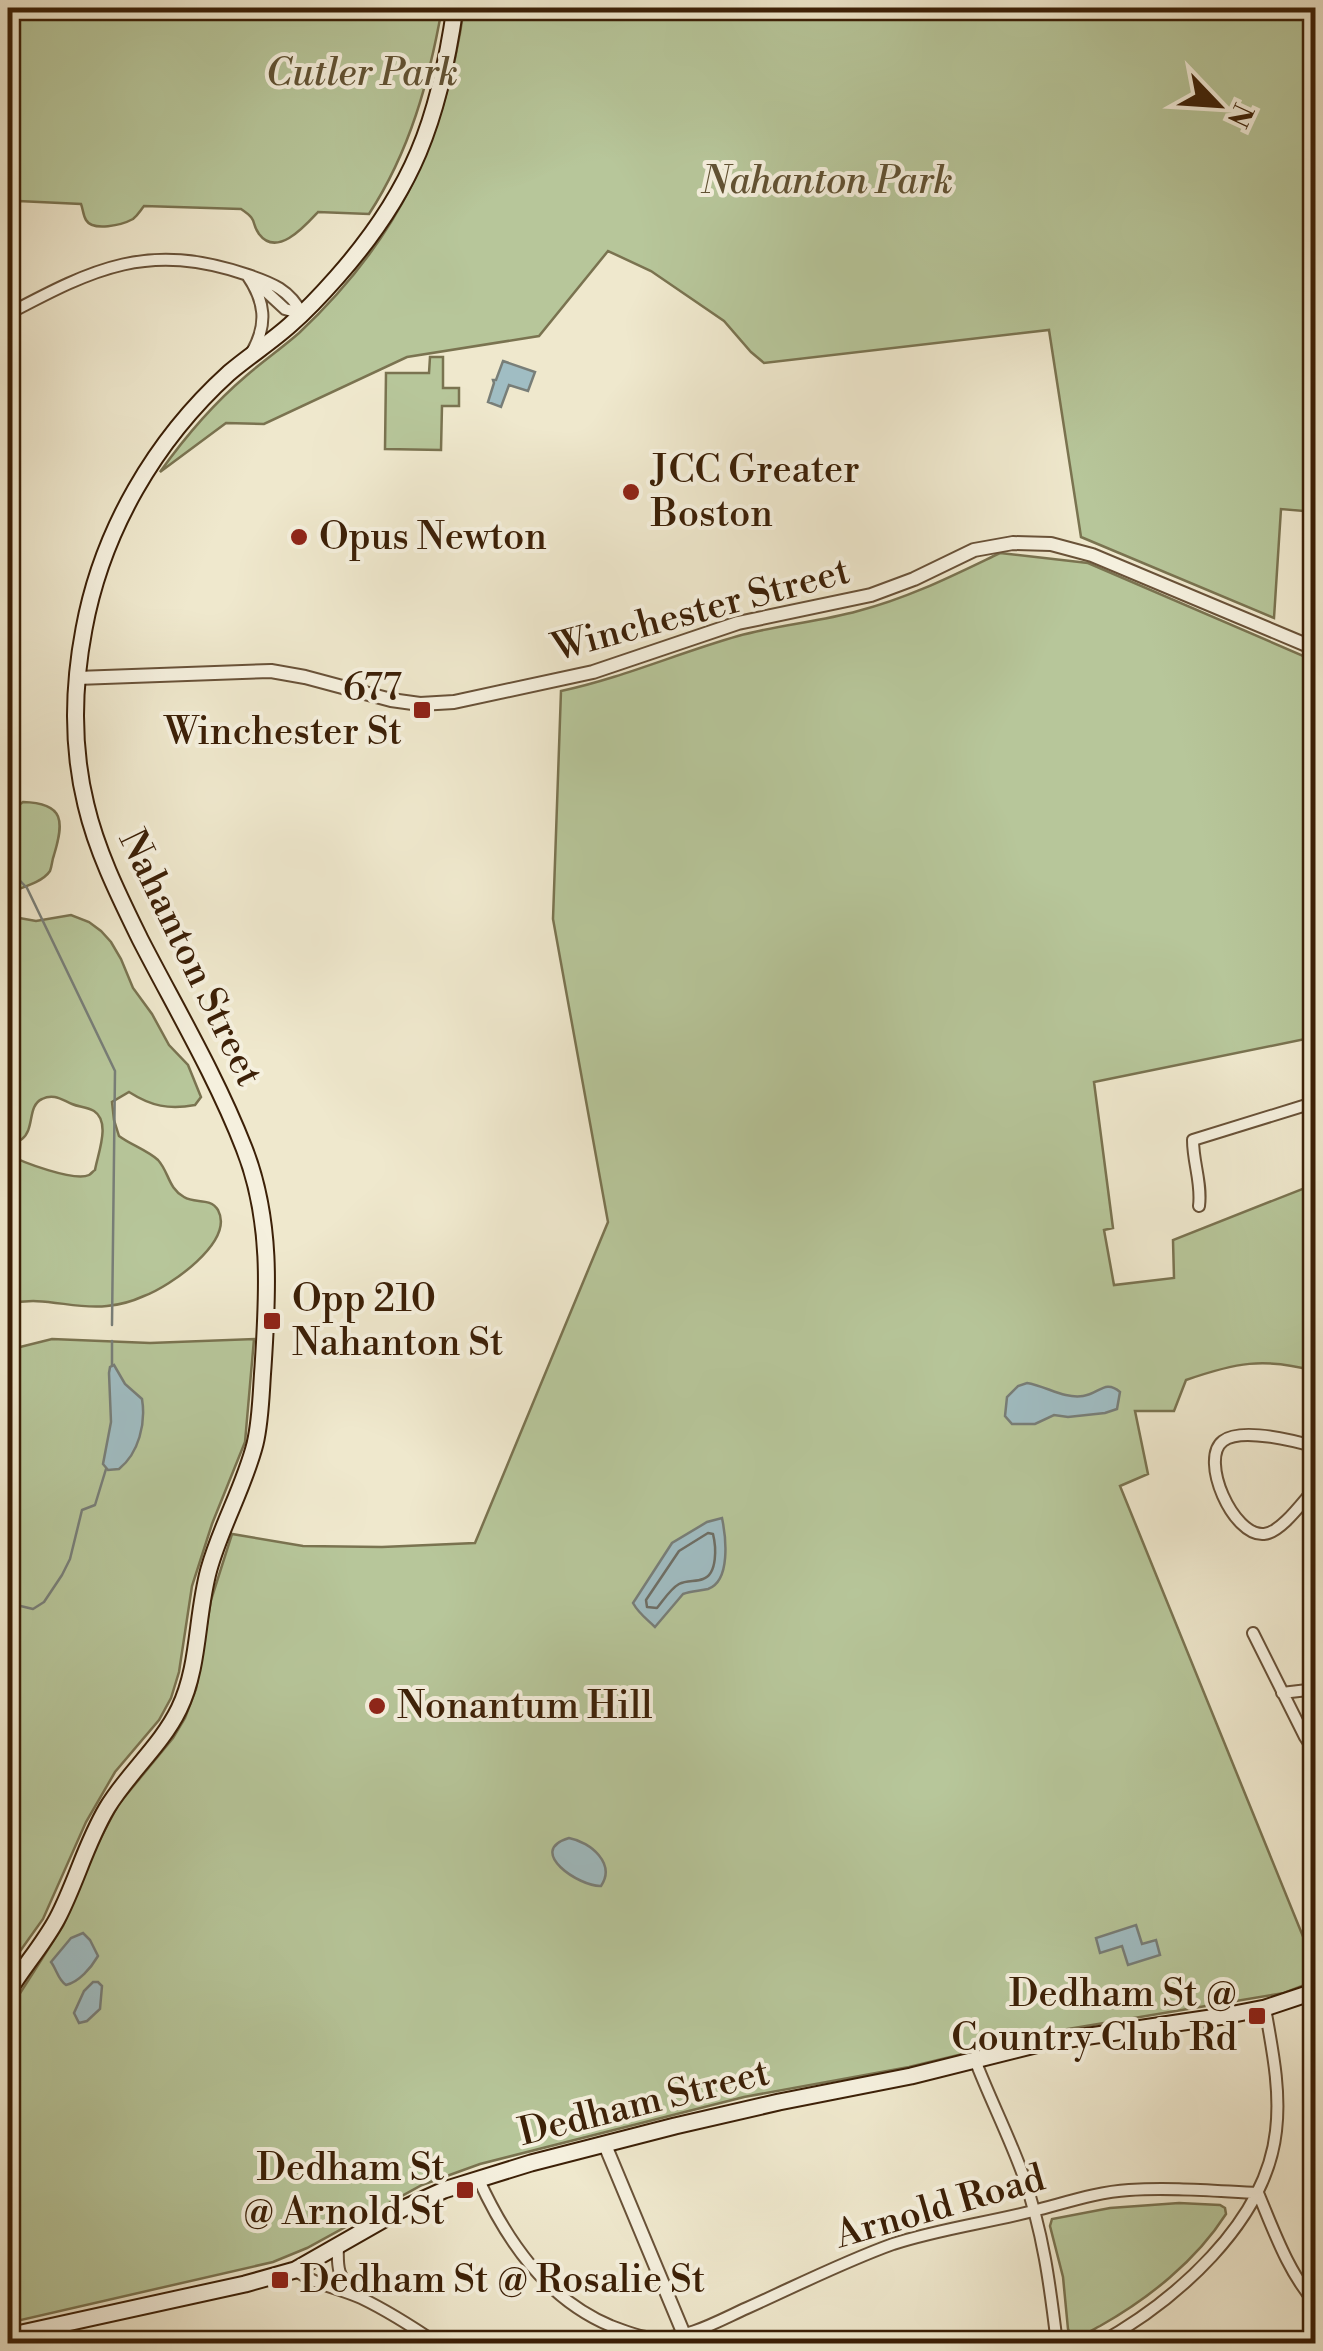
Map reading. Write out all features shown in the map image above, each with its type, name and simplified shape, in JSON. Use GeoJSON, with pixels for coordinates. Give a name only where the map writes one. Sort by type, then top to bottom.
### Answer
{"type":"FeatureCollection","features":[{"type":"Feature","properties":{"kind":"main road","name":"Nahanton Street"},"geometry":{"type":"LineString","coordinates":[[8,1992],[56,1921],[106,1809],[170,1726],[184,1696],[209,1569],[256,1440],[268,1301],[265,1232],[248,1158],[218,1090],[120,898],[92,826],[78,762],[75,716],[82,635],[107,548],[154,458],[212,389],[302,314],[339,274],[392,204],[429,128],[439,95],[454,8]]}},
{"type":"Feature","properties":{"kind":"main road","name":"Dedham Street"},"geometry":{"type":"LineString","coordinates":[[8,2336],[295,2270],[402,2209],[444,2190],[675,2126],[911,2076],[1043,2043],[1265,2008],[1316,1991]]}},
{"type":"Feature","properties":{"kind":"street"},"geometry":{"type":"LineString","coordinates":[[8,314],[85,275],[134,262],[194,261],[247,274],[284,309],[302,314]]}},
{"type":"Feature","properties":{"kind":"street"},"geometry":{"type":"LineString","coordinates":[[247,274],[260,297],[264,317],[250,356]]}},
{"type":"Feature","properties":{"kind":"street","name":"Winchester Street"},"geometry":{"type":"LineString","coordinates":[[77,678],[264,670],[392,700],[420,704],[454,702],[593,672],[738,623],[871,595],[974,550],[1023,543],[1059,545],[1092,555],[1316,648]]}},
{"type":"Feature","properties":{"kind":"street"},"geometry":{"type":"LineString","coordinates":[[1198,1206],[1200,1190],[1193,1140],[1316,1102]]}},
{"type":"Feature","properties":{"kind":"street"},"geometry":{"type":"LineString","coordinates":[[1316,1447],[1284,1439],[1230,1437],[1218,1447],[1214,1457],[1227,1502],[1238,1523],[1248,1532],[1270,1533],[1316,1487]]}},
{"type":"Feature","properties":{"kind":"street"},"geometry":{"type":"LineString","coordinates":[[1254,1632],[1304,1738],[1316,1754]]}},
{"type":"Feature","properties":{"kind":"street"},"geometry":{"type":"LineString","coordinates":[[1282,1693],[1316,1689]]}},
{"type":"Feature","properties":{"kind":"street"},"geometry":{"type":"LineString","coordinates":[[1098,2344],[1150,2312],[1192,2278],[1223,2243],[1258,2193],[1276,2133],[1278,2097],[1265,2008]]}},
{"type":"Feature","properties":{"kind":"street"},"geometry":{"type":"LineString","coordinates":[[975,2060],[1034,2211],[1050,2280],[1058,2344]]}},
{"type":"Feature","properties":{"kind":"street"},"geometry":{"type":"LineString","coordinates":[[605,2146],[687,2340]]}},
{"type":"Feature","properties":{"kind":"street","name":"Arnold Road"},"geometry":{"type":"LineString","coordinates":[[478,2178],[509,2238],[533,2268],[576,2308],[634,2334],[687,2340],[893,2244],[940,2230],[1034,2211],[1076,2198],[1130,2190],[1258,2193]]}},
{"type":"Feature","properties":{"kind":"street"},"geometry":{"type":"LineString","coordinates":[[1258,2193],[1279,2244],[1314,2301]]}},
{"type":"Feature","properties":{"kind":"street"},"geometry":{"type":"LineString","coordinates":[[338,2246],[338,2272],[358,2297]]}},
{"type":"Feature","properties":{"kind":"street"},"geometry":{"type":"LineString","coordinates":[[295,2270],[307,2279],[358,2297],[438,2344]]}},
{"type":"Feature","properties":{"kind":"street"},"geometry":{"type":"LineString","coordinates":[[1309,2344],[1316,2337]]}},
{"type":"Feature","properties":{"kind":"green space","name":"Cutler Park"},"geometry":{"type":"Polygon","coordinates":[[[8,8],[442,8],[416,115],[396,165],[369,214],[318,212],[290,237],[274,243],[259,234],[252,219],[241,209],[144,206],[133,219],[101,227],[86,220],[81,204],[8,203],[8,8]]]}},
{"type":"Feature","properties":{"kind":"green space","name":"Nahanton Park"},"geometry":{"type":"Polygon","coordinates":[[[464,8],[1315,8],[1315,512],[1281,509],[1274,618],[1081,537],[1049,330],[764,363],[724,321],[651,271],[608,251],[539,336],[407,357],[264,424],[226,423],[160,472],[222,398],[334,298],[390,224],[430,145],[456,56],[464,8]]]}},
{"type":"Feature","properties":{"kind":"green space"},"geometry":{"type":"Polygon","coordinates":[[[430,357],[443,357],[443,388],[459,388],[459,406],[442,406],[441,450],[385,449],[386,373],[429,373],[430,357]]]}},
{"type":"Feature","properties":{"kind":"green space"},"geometry":{"type":"Polygon","coordinates":[[[1000,553],[1088,563],[1315,661],[1315,1037],[1094,1082],[1113,1228],[1104,1230],[1114,1285],[1174,1278],[1173,1240],[1315,1184],[1315,1371],[1280,1364],[1249,1364],[1186,1380],[1174,1411],[1135,1411],[1148,1474],[1120,1486],[1315,1966],[1315,1981],[1284,1993],[1062,2030],[909,2067],[744,2097],[480,2164],[422,2185],[307,2248],[273,2262],[8,2323],[8,2012],[63,1926],[118,1805],[185,1718],[196,1689],[211,1600],[232,1534],[303,1546],[475,1543],[608,1222],[553,919],[561,691],[738,636],[877,606],[1000,553]]]}},
{"type":"Feature","properties":{"kind":"green space"},"geometry":{"type":"Polygon","coordinates":[[[23,802],[54,811],[59,833],[50,871],[36,882],[8,893],[8,813],[23,802]]]}},
{"type":"Feature","properties":{"kind":"green space"},"geometry":{"type":"Polygon","coordinates":[[[71,915],[101,931],[169,1045],[188,1065],[201,1097],[195,1105],[168,1107],[129,1092],[112,1102],[119,1136],[158,1160],[179,1193],[215,1206],[221,1223],[209,1249],[197,1262],[155,1291],[131,1301],[94,1307],[34,1301],[8,1304],[8,1154],[61,1174],[89,1175],[95,1170],[103,1130],[94,1111],[50,1097],[37,1102],[26,1135],[8,1145],[8,916],[36,921],[71,915]]]}},
{"type":"Feature","properties":{"kind":"green space"},"geometry":{"type":"Polygon","coordinates":[[[52,1339],[150,1343],[254,1339],[245,1442],[192,1586],[179,1672],[171,1698],[159,1720],[115,1772],[86,1822],[43,1919],[8,1968],[8,1350],[52,1339]]]}},
{"type":"Feature","properties":{"kind":"green space"},"geometry":{"type":"Polygon","coordinates":[[[1179,2203],[1220,2205],[1226,2214],[1186,2263],[1153,2291],[1089,2332],[1071,2335],[1063,2277],[1050,2226],[1052,2219],[1110,2208],[1179,2203]]]}},
{"type":"Feature","properties":{"kind":"water"},"geometry":{"type":"Polygon","coordinates":[[[503,361],[535,372],[528,391],[509,385],[501,407],[488,402],[503,361]]]}},
{"type":"Feature","properties":{"kind":"water"},"geometry":{"type":"Polygon","coordinates":[[[114,1365],[125,1384],[142,1399],[143,1418],[132,1455],[119,1469],[108,1470],[103,1464],[111,1422],[109,1373],[114,1365]]]}},
{"type":"Feature","properties":{"kind":"water"},"geometry":{"type":"Polygon","coordinates":[[[1027,1383],[1076,1396],[1115,1388],[1120,1392],[1117,1409],[1068,1417],[1054,1415],[1035,1424],[1012,1424],[1005,1416],[1007,1397],[1027,1383]]]}},
{"type":"Feature","properties":{"kind":"water"},"geometry":{"type":"Polygon","coordinates":[[[722,1518],[725,1558],[720,1577],[708,1589],[683,1594],[655,1627],[633,1603],[672,1543],[707,1522],[722,1518]]]}},
{"type":"Feature","properties":{"kind":"water"},"geometry":{"type":"Polygon","coordinates":[[[569,1838],[599,1855],[605,1870],[601,1886],[570,1875],[554,1859],[552,1851],[557,1844],[569,1838]]]}},
{"type":"Feature","properties":{"kind":"water"},"geometry":{"type":"Polygon","coordinates":[[[1136,1925],[1142,1944],[1156,1940],[1160,1955],[1128,1965],[1122,1946],[1100,1953],[1096,1938],[1136,1925]]]}},
{"type":"Feature","properties":{"kind":"water"},"geometry":{"type":"Polygon","coordinates":[[[83,1933],[98,1956],[84,1974],[66,1985],[51,1962],[71,1938],[83,1933]]]}},
{"type":"Feature","properties":{"kind":"water"},"geometry":{"type":"Polygon","coordinates":[[[93,1982],[102,1986],[100,2009],[79,2023],[74,2013],[93,1982]]]}},
{"type":"Feature","properties":{"kind":"waterway"},"geometry":{"type":"LineString","coordinates":[[8,868],[27,888],[115,1071],[112,1325]]}},
{"type":"Feature","properties":{"kind":"waterway"},"geometry":{"type":"LineString","coordinates":[[112,1341],[112,1366]]}},
{"type":"Feature","properties":{"kind":"waterway"},"geometry":{"type":"LineString","coordinates":[[8,1603],[33,1609],[44,1602],[70,1559],[82,1510],[95,1505],[106,1469]]}},
{"type":"Feature","properties":{"kind":"place","name":"JCC Greater Boston"},"geometry":{"type":"Point","coordinates":[631,492]}},
{"type":"Feature","properties":{"kind":"place","name":"Opus Newton"},"geometry":{"type":"Point","coordinates":[299,537]}},
{"type":"Feature","properties":{"kind":"place","name":"677 Winchester St"},"geometry":{"type":"Point","coordinates":[422,710]}},
{"type":"Feature","properties":{"kind":"place","name":"Opp 210 Nahanton St"},"geometry":{"type":"Point","coordinates":[272,1321]}},
{"type":"Feature","properties":{"kind":"place","name":"Nonantum Hill"},"geometry":{"type":"Point","coordinates":[377,1706]}},
{"type":"Feature","properties":{"kind":"place","name":"Dedham St @ Country Club Rd"},"geometry":{"type":"Point","coordinates":[1257,2016]}},
{"type":"Feature","properties":{"kind":"place","name":"Dedham St @ Arnold St"},"geometry":{"type":"Point","coordinates":[465,2190]}},
{"type":"Feature","properties":{"kind":"place","name":"Dedham St @ Rosalie St"},"geometry":{"type":"Point","coordinates":[280,2280]}}]}
